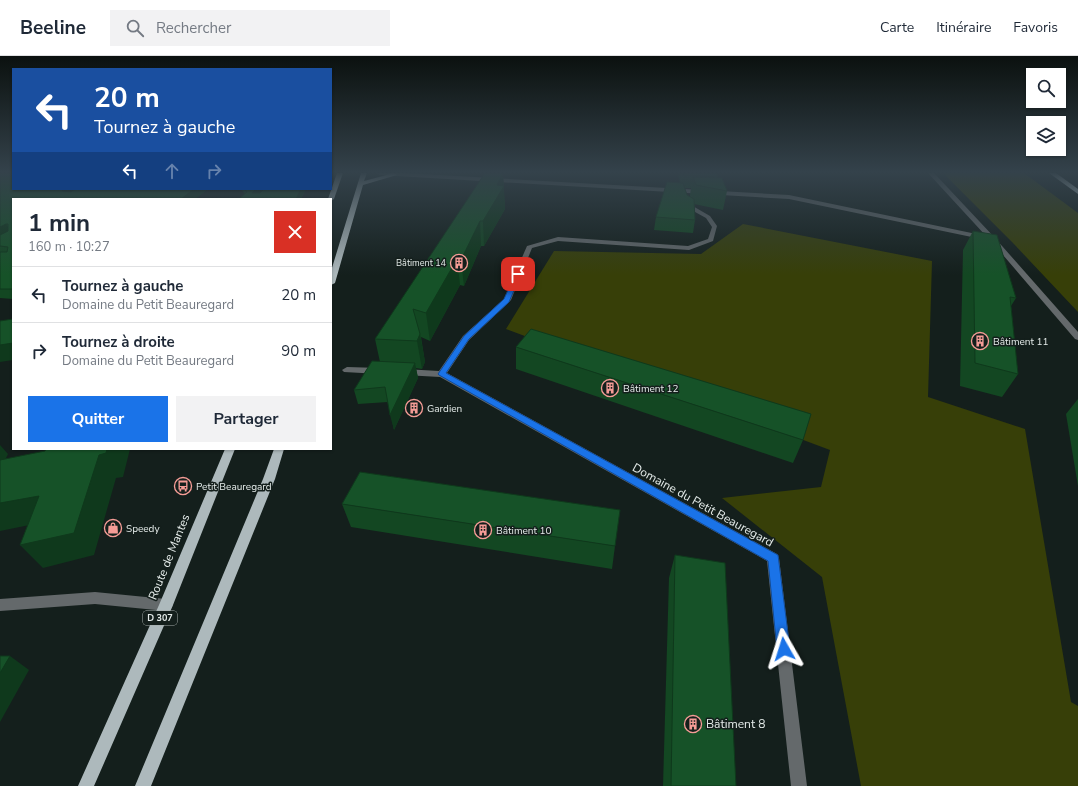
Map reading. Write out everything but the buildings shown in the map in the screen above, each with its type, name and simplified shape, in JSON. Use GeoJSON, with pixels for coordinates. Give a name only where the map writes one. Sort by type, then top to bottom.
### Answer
{"type":"FeatureCollection","features":[{"type":"Feature","properties":{"kind":"main road"},"geometry":{"type":"LineString","coordinates":[[332,280],[354,207]]}},
{"type":"Feature","properties":{"kind":"main road","name":"Route de Mantes"},"geometry":{"type":"LineString","coordinates":[[86,786],[166,605],[230,450]]}},
{"type":"Feature","properties":{"kind":"main road"},"geometry":{"type":"LineString","coordinates":[[143,786],[269,479],[279,450]]}},
{"type":"Feature","properties":{"kind":"street"},"geometry":{"type":"LineString","coordinates":[[442,374],[466,338],[507,300],[529,247],[558,239],[689,248],[711,240],[715,227],[708,218],[690,207]]}},
{"type":"Feature","properties":{"kind":"street"},"geometry":{"type":"LineString","coordinates":[[839,207],[993,239]]}},
{"type":"Feature","properties":{"kind":"street"},"geometry":{"type":"LineString","coordinates":[[963,207],[993,239],[1078,337]]}},
{"type":"Feature","properties":{"kind":"street","name":"Domaine du Petit Beauregard"},"geometry":{"type":"LineString","coordinates":[[347,370],[442,374],[774,558],[799,786]]}},
{"type":"Feature","properties":{"kind":"street"},"geometry":{"type":"LineString","coordinates":[[0,605],[95,598],[166,605]]}},
{"type":"Feature","properties":{"kind":"green space"},"geometry":{"type":"Polygon","coordinates":[[[977,207],[1070,207],[1078,213],[1078,312],[977,207]]]}},
{"type":"Feature","properties":{"kind":"green space"},"geometry":{"type":"Polygon","coordinates":[[[743,224],[932,261],[928,397],[1025,429],[1071,702],[1078,706],[1078,786],[861,786],[822,577],[722,498],[821,487],[830,450],[506,329],[554,251],[701,254],[743,224]]]}},
{"type":"Feature","properties":{"kind":"place","name":"Bâtiment 14"},"geometry":{"type":"Point","coordinates":[459,263]}},
{"type":"Feature","properties":{"kind":"place","name":"Bâtiment 11"},"geometry":{"type":"Point","coordinates":[980,341]}},
{"type":"Feature","properties":{"kind":"place","name":"Bâtiment 12"},"geometry":{"type":"Point","coordinates":[610,388]}},
{"type":"Feature","properties":{"kind":"place","name":"Gardien"},"geometry":{"type":"Point","coordinates":[414,408]}},
{"type":"Feature","properties":{"kind":"place","name":"Petit Beauregard"},"geometry":{"type":"Point","coordinates":[183,486]}},
{"type":"Feature","properties":{"kind":"place","name":"Speedy"},"geometry":{"type":"Point","coordinates":[113,528]}},
{"type":"Feature","properties":{"kind":"place","name":"Bâtiment 10"},"geometry":{"type":"Point","coordinates":[483,530]}},
{"type":"Feature","properties":{"kind":"place","name":"Bâtiment 8"},"geometry":{"type":"Point","coordinates":[693,724]}},
{"type":"Feature","properties":{"kind":"route"},"geometry":{"type":"LineString","coordinates":[[518,274],[507,300],[466,338],[442,374],[774,558],[784,649]]}}]}
